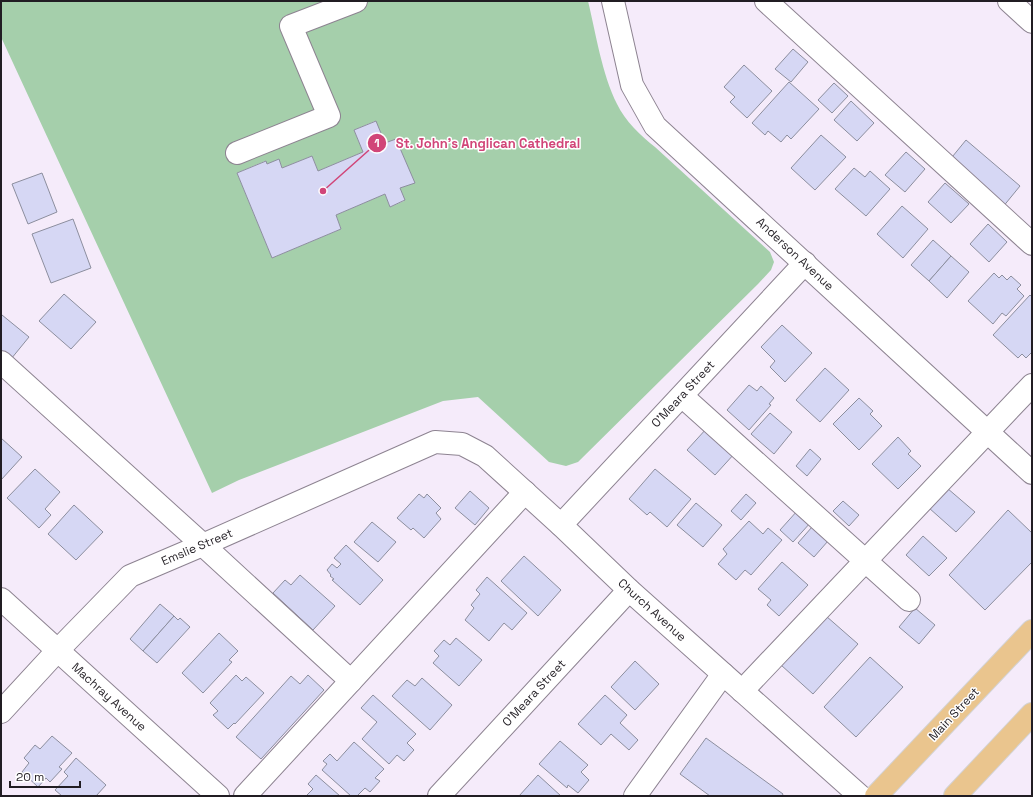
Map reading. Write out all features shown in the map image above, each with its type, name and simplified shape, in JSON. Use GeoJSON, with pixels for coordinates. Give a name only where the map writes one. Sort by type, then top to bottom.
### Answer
{"type":"FeatureCollection","features":[{"type":"Feature","properties":{"kind":"main road","name":"Main Street"},"geometry":{"type":"LineString","coordinates":[[876,796],[1032,631]]}},
{"type":"Feature","properties":{"kind":"main road"},"geometry":{"type":"LineString","coordinates":[[955,796],[1032,714]]}},
{"type":"Feature","properties":{"kind":"street"},"geometry":{"type":"LineString","coordinates":[[237,153],[329,116],[291,26],[356,1]]}},
{"type":"Feature","properties":{"kind":"street","name":"Anderson Avenue"},"geometry":{"type":"LineString","coordinates":[[613,1],[632,85],[656,126],[1032,473]]}},
{"type":"Feature","properties":{"kind":"street"},"geometry":{"type":"LineString","coordinates":[[766,1],[1032,244]]}},
{"type":"Feature","properties":{"kind":"street"},"geometry":{"type":"LineString","coordinates":[[1009,1],[1032,22]]}},
{"type":"Feature","properties":{"kind":"street","name":"O'Meara Street"},"geometry":{"type":"LineString","coordinates":[[561,525],[805,263]]}},
{"type":"Feature","properties":{"kind":"street"},"geometry":{"type":"LineString","coordinates":[[1,362],[203,545],[350,681]]}},
{"type":"Feature","properties":{"kind":"street"},"geometry":{"type":"LineString","coordinates":[[742,691],[1032,385]]}},
{"type":"Feature","properties":{"kind":"street"},"geometry":{"type":"LineString","coordinates":[[682,396],[909,600]]}},
{"type":"Feature","properties":{"kind":"street","name":"Emslie Street"},"geometry":{"type":"LineString","coordinates":[[1,712],[58,650],[130,576],[435,442]]}},
{"type":"Feature","properties":{"kind":"street","name":"Church Avenue"},"geometry":{"type":"LineString","coordinates":[[435,442],[462,444],[485,456],[561,525],[629,590],[860,796]]}},
{"type":"Feature","properties":{"kind":"street"},"geometry":{"type":"LineString","coordinates":[[245,796],[525,492]]}},
{"type":"Feature","properties":{"kind":"street","name":"O'Meara Street"},"geometry":{"type":"LineString","coordinates":[[439,796],[629,590]]}},
{"type":"Feature","properties":{"kind":"street","name":"Machray Avenue"},"geometry":{"type":"LineString","coordinates":[[1,599],[218,796]]}},
{"type":"Feature","properties":{"kind":"street"},"geometry":{"type":"LineString","coordinates":[[635,796],[723,674]]}},
{"type":"Feature","properties":{"kind":"green space"},"geometry":{"type":"Polygon","coordinates":[[[1,1],[588,1],[607,80],[617,104],[624,116],[644,138],[770,252],[774,262],[771,270],[758,284],[578,462],[566,466],[549,462],[478,397],[443,401],[239,480],[212,493],[1,37],[1,1]],[[375,121],[354,130],[363,152],[318,171],[312,156],[282,168],[279,160],[267,164],[265,161],[237,173],[272,258],[341,229],[336,215],[385,194],[390,207],[404,201],[400,188],[414,182],[396,139],[385,143],[375,121]]]}},
{"type":"Feature","properties":{"kind":"building"},"geometry":{"type":"Polygon","coordinates":[[[793,49],[808,62],[791,82],[775,69],[793,49]]]}},
{"type":"Feature","properties":{"kind":"building"},"geometry":{"type":"Polygon","coordinates":[[[744,65],[772,91],[747,118],[730,102],[735,97],[724,87],[744,65]]]}},
{"type":"Feature","properties":{"kind":"building"},"geometry":{"type":"Polygon","coordinates":[[[789,82],[819,109],[791,139],[787,135],[781,142],[768,131],[765,135],[752,123],[789,82]]]}},
{"type":"Feature","properties":{"kind":"building"},"geometry":{"type":"Polygon","coordinates":[[[834,83],[848,96],[832,113],[818,100],[834,83]]]}},
{"type":"Feature","properties":{"kind":"building"},"geometry":{"type":"Polygon","coordinates":[[[851,101],[874,123],[857,141],[834,120],[851,101]]]}},
{"type":"Feature","properties":{"kind":"building"},"geometry":{"type":"Polygon","coordinates":[[[376,121],[385,143],[396,139],[415,183],[400,188],[405,200],[390,207],[385,194],[336,215],[341,229],[272,258],[237,173],[266,161],[267,164],[279,159],[282,168],[312,156],[318,171],[363,152],[354,130],[376,121]]]}},
{"type":"Feature","properties":{"kind":"building"},"geometry":{"type":"Polygon","coordinates":[[[821,135],[846,157],[815,190],[791,168],[821,135]]]}},
{"type":"Feature","properties":{"kind":"building"},"geometry":{"type":"Polygon","coordinates":[[[966,140],[1020,186],[1002,208],[948,162],[966,140]]]}},
{"type":"Feature","properties":{"kind":"building"},"geometry":{"type":"Polygon","coordinates":[[[906,152],[925,169],[905,192],[885,175],[906,152]]]}},
{"type":"Feature","properties":{"kind":"building"},"geometry":{"type":"Polygon","coordinates":[[[854,168],[865,177],[870,171],[890,189],[866,216],[835,189],[854,168]]]}},
{"type":"Feature","properties":{"kind":"building"},"geometry":{"type":"Polygon","coordinates":[[[42,173],[57,212],[28,224],[12,184],[42,173]]]}},
{"type":"Feature","properties":{"kind":"building"},"geometry":{"type":"Polygon","coordinates":[[[945,183],[969,204],[951,223],[928,202],[945,183]]]}},
{"type":"Feature","properties":{"kind":"building"},"geometry":{"type":"Polygon","coordinates":[[[902,206],[928,229],[903,258],[877,234],[902,206]]]}},
{"type":"Feature","properties":{"kind":"building"},"geometry":{"type":"Polygon","coordinates":[[[73,219],[91,268],[51,283],[32,234],[73,219]]]}},
{"type":"Feature","properties":{"kind":"building"},"geometry":{"type":"Polygon","coordinates":[[[988,224],[1007,242],[989,262],[970,244],[988,224]]]}},
{"type":"Feature","properties":{"kind":"building"},"geometry":{"type":"Polygon","coordinates":[[[933,240],[951,256],[929,281],[911,265],[933,240]]]}},
{"type":"Feature","properties":{"kind":"building"},"geometry":{"type":"Polygon","coordinates":[[[951,256],[969,272],[947,298],[929,281],[951,256]]]}},
{"type":"Feature","properties":{"kind":"building"},"geometry":{"type":"Polygon","coordinates":[[[994,273],[999,278],[1002,275],[1007,280],[1011,276],[1021,285],[1017,289],[1024,296],[1006,316],[1002,313],[993,324],[968,301],[994,273]]]}},
{"type":"Feature","properties":{"kind":"building"},"geometry":{"type":"Polygon","coordinates":[[[64,294],[96,322],[71,349],[39,321],[64,294]]]}},
{"type":"Feature","properties":{"kind":"building"},"geometry":{"type":"Polygon","coordinates":[[[1030,295],[1032,297],[1032,352],[1026,358],[1022,354],[1018,358],[993,335],[1030,295]]]}},
{"type":"Feature","properties":{"kind":"building"},"geometry":{"type":"Polygon","coordinates":[[[2,315],[29,337],[11,359],[1,351],[2,315]]]}},
{"type":"Feature","properties":{"kind":"building"},"geometry":{"type":"Polygon","coordinates":[[[782,325],[812,353],[785,382],[770,367],[775,361],[761,347],[782,325]]]}},
{"type":"Feature","properties":{"kind":"building"},"geometry":{"type":"Polygon","coordinates":[[[825,368],[849,390],[820,422],[796,400],[825,368]]]}},
{"type":"Feature","properties":{"kind":"building"},"geometry":{"type":"Polygon","coordinates":[[[749,385],[757,391],[761,386],[774,398],[769,404],[771,405],[749,430],[727,410],[749,385]]]}},
{"type":"Feature","properties":{"kind":"building"},"geometry":{"type":"Polygon","coordinates":[[[859,398],[873,411],[870,414],[882,426],[859,450],[833,424],[859,398]]]}},
{"type":"Feature","properties":{"kind":"building"},"geometry":{"type":"Polygon","coordinates":[[[770,413],[792,432],[774,454],[751,434],[770,413]]]}},
{"type":"Feature","properties":{"kind":"building"},"geometry":{"type":"Polygon","coordinates":[[[707,428],[735,453],[715,475],[687,450],[707,428]]]}},
{"type":"Feature","properties":{"kind":"building"},"geometry":{"type":"Polygon","coordinates":[[[898,437],[911,451],[908,454],[921,466],[898,489],[872,464],[898,437]]]}},
{"type":"Feature","properties":{"kind":"building"},"geometry":{"type":"Polygon","coordinates":[[[1,438],[22,457],[1,480],[1,438]]]}},
{"type":"Feature","properties":{"kind":"building"},"geometry":{"type":"Polygon","coordinates":[[[810,449],[821,459],[807,476],[796,466],[810,449]]]}},
{"type":"Feature","properties":{"kind":"building"},"geometry":{"type":"Polygon","coordinates":[[[35,469],[60,492],[45,509],[51,515],[39,528],[7,498],[35,469]]]}},
{"type":"Feature","properties":{"kind":"building"},"geometry":{"type":"Polygon","coordinates":[[[655,469],[691,499],[667,527],[650,512],[647,515],[629,499],[655,469]]]}},
{"type":"Feature","properties":{"kind":"building"},"geometry":{"type":"Polygon","coordinates":[[[947,488],[975,512],[956,532],[929,508],[947,488]]]}},
{"type":"Feature","properties":{"kind":"building"},"geometry":{"type":"Polygon","coordinates":[[[470,491],[489,508],[475,525],[455,508],[470,491]]]}},
{"type":"Feature","properties":{"kind":"building"},"geometry":{"type":"Polygon","coordinates":[[[419,494],[424,498],[427,494],[441,508],[436,513],[441,519],[424,538],[413,528],[411,530],[397,518],[419,494]]]}},
{"type":"Feature","properties":{"kind":"building"},"geometry":{"type":"Polygon","coordinates":[[[746,494],[756,503],[741,520],[731,511],[746,494]]]}},
{"type":"Feature","properties":{"kind":"building"},"geometry":{"type":"Polygon","coordinates":[[[843,501],[859,515],[849,526],[833,511],[843,501]]]}},
{"type":"Feature","properties":{"kind":"building"},"geometry":{"type":"Polygon","coordinates":[[[696,503],[722,525],[703,547],[677,525],[696,503]]]}},
{"type":"Feature","properties":{"kind":"building"},"geometry":{"type":"Polygon","coordinates":[[[74,505],[103,532],[76,560],[48,534],[74,505]]]}},
{"type":"Feature","properties":{"kind":"building"},"geometry":{"type":"Polygon","coordinates":[[[798,510],[811,522],[793,542],[780,530],[798,510]]]}},
{"type":"Feature","properties":{"kind":"building"},"geometry":{"type":"Polygon","coordinates":[[[1008,510],[1032,533],[1032,562],[985,610],[949,575],[1008,510]]]}},
{"type":"Feature","properties":{"kind":"building"},"geometry":{"type":"Polygon","coordinates":[[[749,521],[763,534],[768,528],[782,540],[751,575],[745,570],[736,580],[718,564],[727,554],[723,549],[749,521]]]}},
{"type":"Feature","properties":{"kind":"building"},"geometry":{"type":"Polygon","coordinates":[[[372,522],[396,542],[378,562],[354,542],[372,522]]]}},
{"type":"Feature","properties":{"kind":"building"},"geometry":{"type":"Polygon","coordinates":[[[812,527],[828,541],[814,557],[798,543],[812,527]]]}},
{"type":"Feature","properties":{"kind":"building"},"geometry":{"type":"Polygon","coordinates":[[[923,536],[947,558],[929,576],[906,555],[923,536]]]}},
{"type":"Feature","properties":{"kind":"building"},"geometry":{"type":"Polygon","coordinates":[[[346,545],[383,580],[360,605],[332,580],[334,579],[330,576],[331,575],[327,570],[332,564],[337,568],[341,564],[334,558],[346,545]]]}},
{"type":"Feature","properties":{"kind":"building"},"geometry":{"type":"Polygon","coordinates":[[[524,556],[561,590],[538,616],[501,581],[524,556]]]}},
{"type":"Feature","properties":{"kind":"building"},"geometry":{"type":"Polygon","coordinates":[[[782,562],[808,585],[779,616],[767,605],[771,600],[758,589],[782,562]]]}},
{"type":"Feature","properties":{"kind":"building"},"geometry":{"type":"Polygon","coordinates":[[[300,575],[335,606],[313,630],[273,593],[285,580],[291,585],[300,575]]]}},
{"type":"Feature","properties":{"kind":"building"},"geometry":{"type":"Polygon","coordinates":[[[487,577],[527,613],[512,630],[504,623],[489,641],[465,620],[474,608],[471,605],[480,594],[476,590],[487,577]]]}},
{"type":"Feature","properties":{"kind":"building"},"geometry":{"type":"Polygon","coordinates":[[[160,604],[174,616],[143,651],[130,639],[160,604]]]}},
{"type":"Feature","properties":{"kind":"building"},"geometry":{"type":"Polygon","coordinates":[[[915,608],[935,625],[919,644],[899,627],[915,608]]]}},
{"type":"Feature","properties":{"kind":"building"},"geometry":{"type":"Polygon","coordinates":[[[174,616],[178,620],[180,618],[190,627],[157,663],[143,651],[174,616]]]}},
{"type":"Feature","properties":{"kind":"building"},"geometry":{"type":"Polygon","coordinates":[[[826,616],[858,644],[813,694],[781,665],[826,616]]]}},
{"type":"Feature","properties":{"kind":"building"},"geometry":{"type":"Polygon","coordinates":[[[219,633],[238,651],[229,660],[232,662],[203,693],[182,673],[219,633]]]}},
{"type":"Feature","properties":{"kind":"building"},"geometry":{"type":"Polygon","coordinates":[[[456,638],[482,660],[459,686],[433,663],[439,656],[434,651],[444,640],[450,645],[456,638]]]}},
{"type":"Feature","properties":{"kind":"building"},"geometry":{"type":"Polygon","coordinates":[[[870,657],[903,687],[856,737],[824,707],[870,657]]]}},
{"type":"Feature","properties":{"kind":"building"},"geometry":{"type":"Polygon","coordinates":[[[635,661],[659,684],[635,710],[611,687],[635,661]]]}},
{"type":"Feature","properties":{"kind":"building"},"geometry":{"type":"Polygon","coordinates":[[[236,675],[242,681],[246,677],[264,693],[235,724],[234,723],[228,729],[213,715],[218,711],[210,703],[236,675]]]}},
{"type":"Feature","properties":{"kind":"building"},"geometry":{"type":"Polygon","coordinates":[[[308,675],[324,690],[261,759],[236,737],[291,676],[300,684],[308,675]]]}},
{"type":"Feature","properties":{"kind":"building"},"geometry":{"type":"Polygon","coordinates":[[[422,678],[452,705],[430,730],[392,696],[407,680],[415,686],[422,678]]]}},
{"type":"Feature","properties":{"kind":"building"},"geometry":{"type":"Polygon","coordinates":[[[373,695],[416,734],[407,743],[414,750],[404,761],[397,755],[389,764],[362,739],[377,722],[361,708],[373,695]]]}},
{"type":"Feature","properties":{"kind":"building"},"geometry":{"type":"Polygon","coordinates":[[[605,695],[627,715],[620,723],[638,740],[629,750],[611,734],[601,745],[578,724],[605,695]]]}},
{"type":"Feature","properties":{"kind":"building"},"geometry":{"type":"Polygon","coordinates":[[[52,736],[72,753],[59,767],[62,769],[50,782],[46,778],[38,787],[22,772],[29,763],[24,758],[35,745],[40,749],[52,736]]]}},
{"type":"Feature","properties":{"kind":"building"},"geometry":{"type":"Polygon","coordinates":[[[706,738],[783,794],[782,796],[710,796],[680,774],[706,738]]]}},
{"type":"Feature","properties":{"kind":"building"},"geometry":{"type":"Polygon","coordinates":[[[560,741],[588,765],[581,772],[589,780],[578,793],[568,785],[567,788],[539,764],[560,741]]]}},
{"type":"Feature","properties":{"kind":"building"},"geometry":{"type":"Polygon","coordinates":[[[354,742],[384,769],[375,778],[380,781],[370,792],[365,788],[357,796],[351,796],[322,770],[327,764],[323,761],[330,754],[337,761],[354,742]]]}},
{"type":"Feature","properties":{"kind":"building"},"geometry":{"type":"Polygon","coordinates":[[[76,758],[106,785],[96,796],[62,796],[55,790],[68,776],[64,772],[76,758]]]}},
{"type":"Feature","properties":{"kind":"building"},"geometry":{"type":"Polygon","coordinates":[[[316,775],[340,796],[306,796],[313,789],[308,784],[316,775]]]}},
{"type":"Feature","properties":{"kind":"building"},"geometry":{"type":"Polygon","coordinates":[[[538,775],[561,796],[519,796],[538,775]]]}},
{"type":"Feature","properties":{"kind":"place","name":"St. John’s Anglican Cathedral"},"geometry":{"type":"Point","coordinates":[323,191]}}]}
